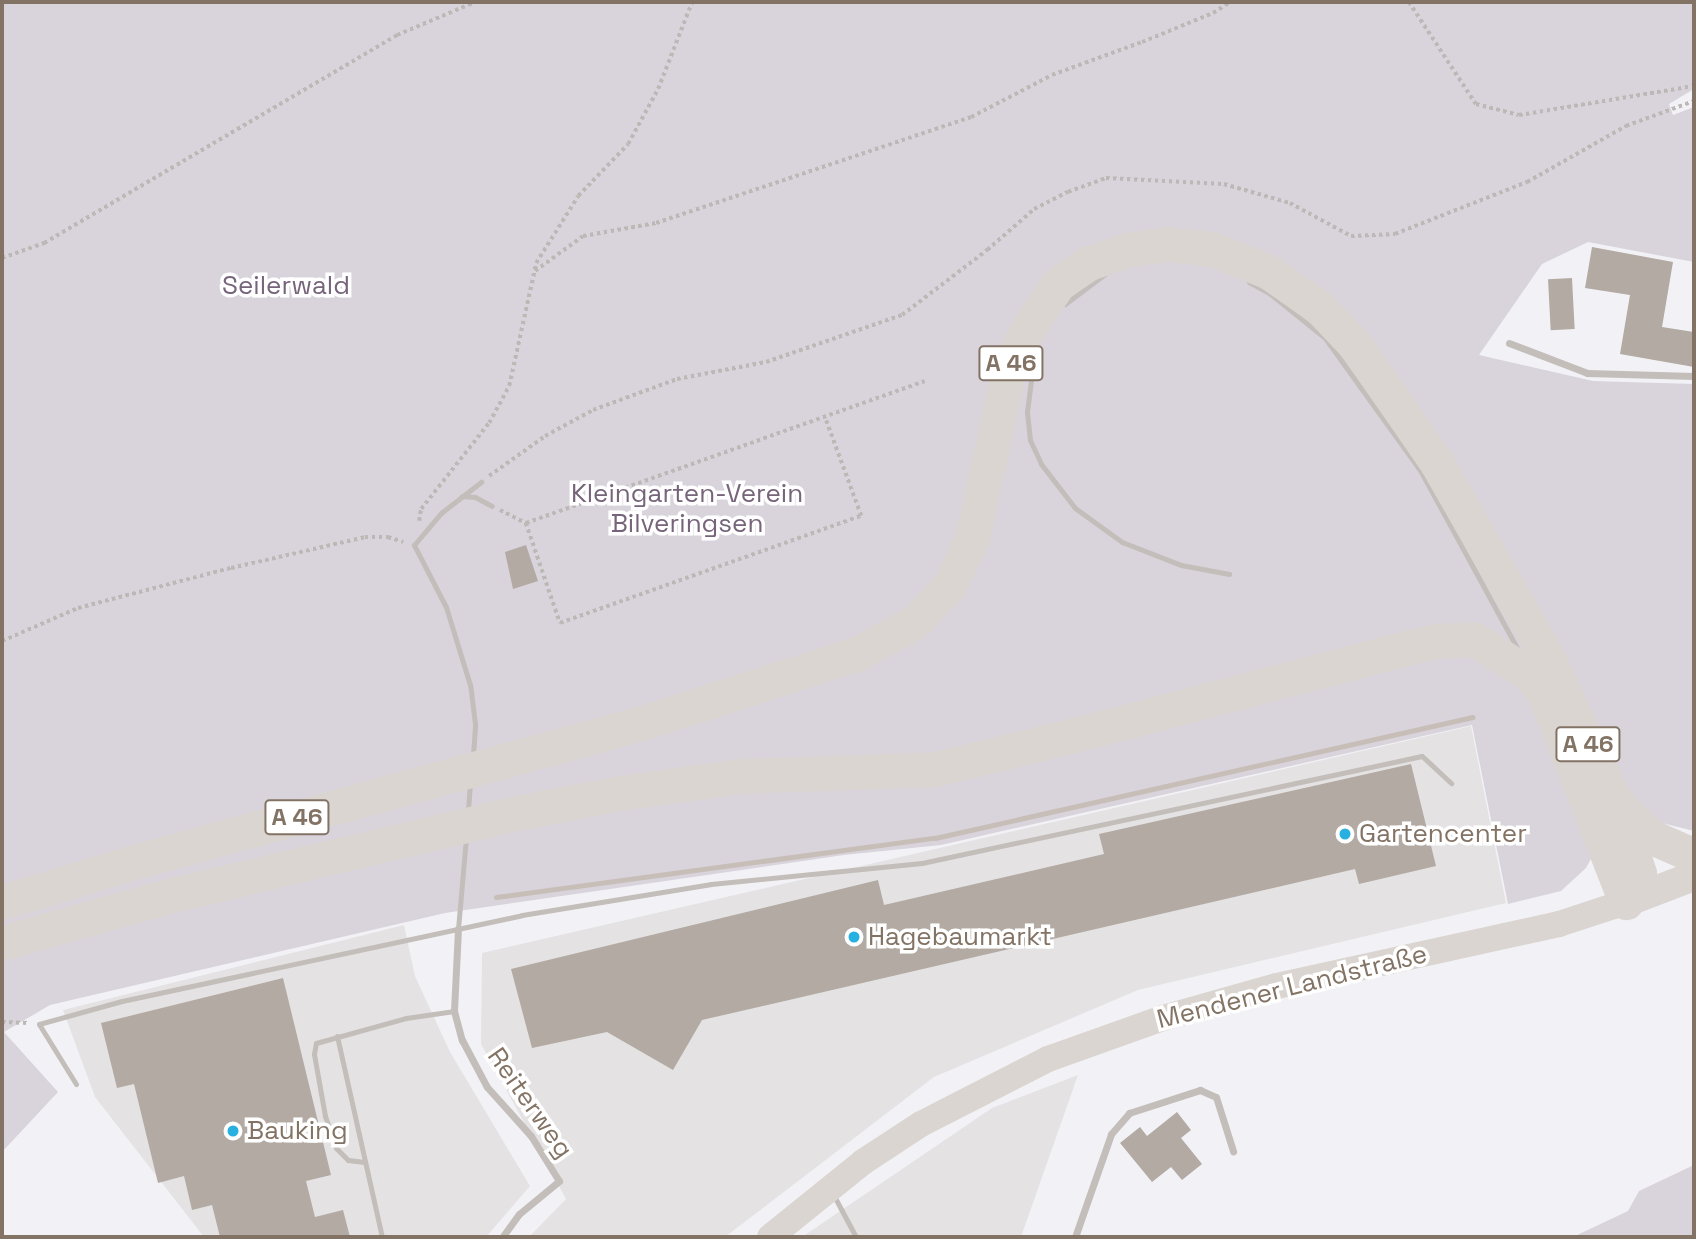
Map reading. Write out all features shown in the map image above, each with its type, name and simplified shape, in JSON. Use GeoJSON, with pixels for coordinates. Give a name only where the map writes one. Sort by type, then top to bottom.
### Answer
{"type":"FeatureCollection","features":[{"type":"Feature","properties":{"kind":"highway","name":"A 46"},"geometry":{"type":"LineString","coordinates":[[2,902],[642,723],[844,658],[915,622],[949,586],[972,538],[1011,361],[1032,320],[1059,283],[1089,263],[1126,250],[1167,244],[1212,249],[1269,272],[1320,309],[1356,346],[1429,466],[1500,594],[1545,652],[1616,803],[1639,873],[1626,902]]}},
{"type":"Feature","properties":{"kind":"highway","name":"A 46"},"geometry":{"type":"LineString","coordinates":[[2,943],[168,896],[470,824],[621,793],[739,776],[935,769],[1437,641],[1473,639],[1525,663],[1545,697],[1626,902]]}},
{"type":"Feature","properties":{"kind":"highway","name":"A 46"},"geometry":{"type":"LineString","coordinates":[[1616,803],[1652,837],[1688,853],[1694,852]]}},
{"type":"Feature","properties":{"kind":"main road","name":"Mendener Landstraße"},"geometry":{"type":"LineString","coordinates":[[770,1237],[830,1188],[921,1124],[1048,1059],[1163,1018],[1277,986],[1559,924],[1694,876]]}},
{"type":"Feature","properties":{"kind":"street"},"geometry":{"type":"LineString","coordinates":[[1509,343],[1587,373],[1694,376]]}},
{"type":"Feature","properties":{"kind":"street","name":"Reiterweg"},"geometry":{"type":"LineString","coordinates":[[458,929],[454,1010],[463,1040],[486,1087],[531,1136],[559,1181],[519,1214],[502,1237]]}},
{"type":"Feature","properties":{"kind":"street"},"geometry":{"type":"LineString","coordinates":[[1075,1237],[1111,1134],[1129,1113],[1200,1090],[1216,1097],[1233,1151]]}},
{"type":"Feature","properties":{"kind":"lane"},"geometry":{"type":"LineString","coordinates":[[1061,310],[1069,299],[1110,271]]}},
{"type":"Feature","properties":{"kind":"lane"},"geometry":{"type":"LineString","coordinates":[[1240,276],[1269,293],[1325,338],[1429,466]]}},
{"type":"Feature","properties":{"kind":"lane"},"geometry":{"type":"LineString","coordinates":[[1038,341],[1031,368],[1027,412],[1030,440],[1041,464],[1075,508],[1122,542],[1181,565],[1229,574]]}},
{"type":"Feature","properties":{"kind":"lane"},"geometry":{"type":"LineString","coordinates":[[458,929],[475,724],[470,685],[446,607],[414,545],[441,513],[481,482]]}},
{"type":"Feature","properties":{"kind":"lane"},"geometry":{"type":"LineString","coordinates":[[461,496],[475,497],[492,506]]}},
{"type":"Feature","properties":{"kind":"lane"},"geometry":{"type":"LineString","coordinates":[[1500,594],[1525,663]]}},
{"type":"Feature","properties":{"kind":"lane"},"geometry":{"type":"LineString","coordinates":[[76,1084],[39,1024],[122,1001],[522,915],[711,884],[922,863],[1422,756],[1451,783]]}},
{"type":"Feature","properties":{"kind":"lane"},"geometry":{"type":"LineString","coordinates":[[364,1161],[348,1160],[336,1148],[325,1116],[314,1054],[316,1043],[454,1010]]}},
{"type":"Feature","properties":{"kind":"lane"},"geometry":{"type":"LineString","coordinates":[[337,1036],[382,1237]]}},
{"type":"Feature","properties":{"kind":"lane"},"geometry":{"type":"LineString","coordinates":[[830,1188],[856,1237]]}},
{"type":"Feature","properties":{"kind":"path"},"geometry":{"type":"LineString","coordinates":[[2,258],[44,243],[397,35],[475,2]]}},
{"type":"Feature","properties":{"kind":"path"},"geometry":{"type":"LineString","coordinates":[[2,641],[78,608],[365,537],[388,537],[414,545],[421,509],[489,423],[509,386],[536,263],[578,197],[628,144],[657,89],[692,2]]}},
{"type":"Feature","properties":{"kind":"path"},"geometry":{"type":"LineString","coordinates":[[534,271],[583,236],[656,223],[971,117],[1052,75],[1213,13],[1230,2]]}},
{"type":"Feature","properties":{"kind":"path"},"geometry":{"type":"LineString","coordinates":[[1409,2],[1476,104],[1519,115],[1694,86]]}},
{"type":"Feature","properties":{"kind":"path"},"geometry":{"type":"LineString","coordinates":[[526,523],[924,382]]}},
{"type":"Feature","properties":{"kind":"path"},"geometry":{"type":"LineString","coordinates":[[492,506],[526,523],[560,623],[861,516],[825,418]]}},
{"type":"Feature","properties":{"kind":"path"},"geometry":{"type":"LineString","coordinates":[[2,1022],[39,1024]]}},
{"type":"Feature","properties":{"kind":"shaded area"},"geometry":{"type":"Polygon","coordinates":[[[1471,726],[1506,903],[1138,990],[934,1077],[725,1237],[529,1237],[566,1199],[481,1044],[482,953],[1471,726]]]}},
{"type":"Feature","properties":{"kind":"shaded area"},"geometry":{"type":"Polygon","coordinates":[[[404,925],[415,976],[450,1052],[530,1186],[486,1237],[204,1237],[95,1097],[63,1010],[404,925]]]}},
{"type":"Feature","properties":{"kind":"shaded area"},"geometry":{"type":"Polygon","coordinates":[[[1078,1075],[1021,1237],[802,1237],[992,1108],[1078,1075]]]}},
{"type":"Feature","properties":{"kind":"green space","name":"Seilerwald"},"geometry":{"type":"Polygon","coordinates":[[[2,2],[1694,2],[1694,89],[1669,104],[1673,115],[1694,107],[1694,262],[1588,242],[1542,264],[1479,355],[1593,381],[1694,384],[1694,831],[1650,820],[1625,795],[1586,868],[1561,891],[1508,904],[1472,725],[941,845],[844,855],[445,913],[50,1005],[4,1032],[58,1092],[2,1152],[2,2]]]}},
{"type":"Feature","properties":{"kind":"green space"},"geometry":{"type":"Polygon","coordinates":[[[1694,1165],[1694,1237],[1573,1237],[1628,1211],[1639,1191],[1694,1165]]]}},
{"type":"Feature","properties":{"kind":"building"},"geometry":{"type":"Polygon","coordinates":[[[1592,247],[1673,262],[1662,327],[1694,332],[1694,367],[1620,354],[1630,295],[1585,288],[1592,247]]]}},
{"type":"Feature","properties":{"kind":"building"},"geometry":{"type":"Polygon","coordinates":[[[1572,278],[1575,329],[1551,330],[1548,279],[1572,278]]]}},
{"type":"Feature","properties":{"kind":"building"},"geometry":{"type":"Polygon","coordinates":[[[526,545],[538,581],[513,589],[505,552],[526,545]]]}},
{"type":"Feature","properties":{"kind":"building","name":"Hagebaumarkt"},"geometry":{"type":"Polygon","coordinates":[[[1411,764],[1436,866],[1359,884],[1355,869],[702,1020],[673,1070],[607,1032],[532,1048],[511,969],[878,880],[884,905],[1104,854],[1099,834],[1411,764]]]}},
{"type":"Feature","properties":{"kind":"building","name":"Bauking"},"geometry":{"type":"Polygon","coordinates":[[[283,978],[331,1175],[306,1181],[315,1217],[343,1210],[350,1237],[220,1237],[212,1205],[192,1210],[184,1176],[158,1183],[134,1084],[117,1088],[101,1023],[283,978]]]}},
{"type":"Feature","properties":{"kind":"building"},"geometry":{"type":"Polygon","coordinates":[[[1177,1112],[1191,1130],[1181,1138],[1202,1164],[1182,1180],[1171,1167],[1152,1182],[1120,1143],[1140,1127],[1147,1136],[1177,1112]]]}},
{"type":"Feature","properties":{"kind":"waterway"},"geometry":{"type":"LineString","coordinates":[[496,897],[935,838],[1473,717]]}},
{"type":"Feature","properties":{"kind":"place","name":"Gartencenter"},"geometry":{"type":"Point","coordinates":[1345,834]}},
{"type":"Feature","properties":{"kind":"place","name":"Hagebaumarkt"},"geometry":{"type":"Point","coordinates":[854,937]}},
{"type":"Feature","properties":{"kind":"place","name":"Bauking"},"geometry":{"type":"Point","coordinates":[233,1131]}},
{"type":"Feature","properties":{"kind":"park label","name":"Kleingarten-Verein Bilveringsen"},"geometry":{"type":"Point","coordinates":[687,509]}}]}
